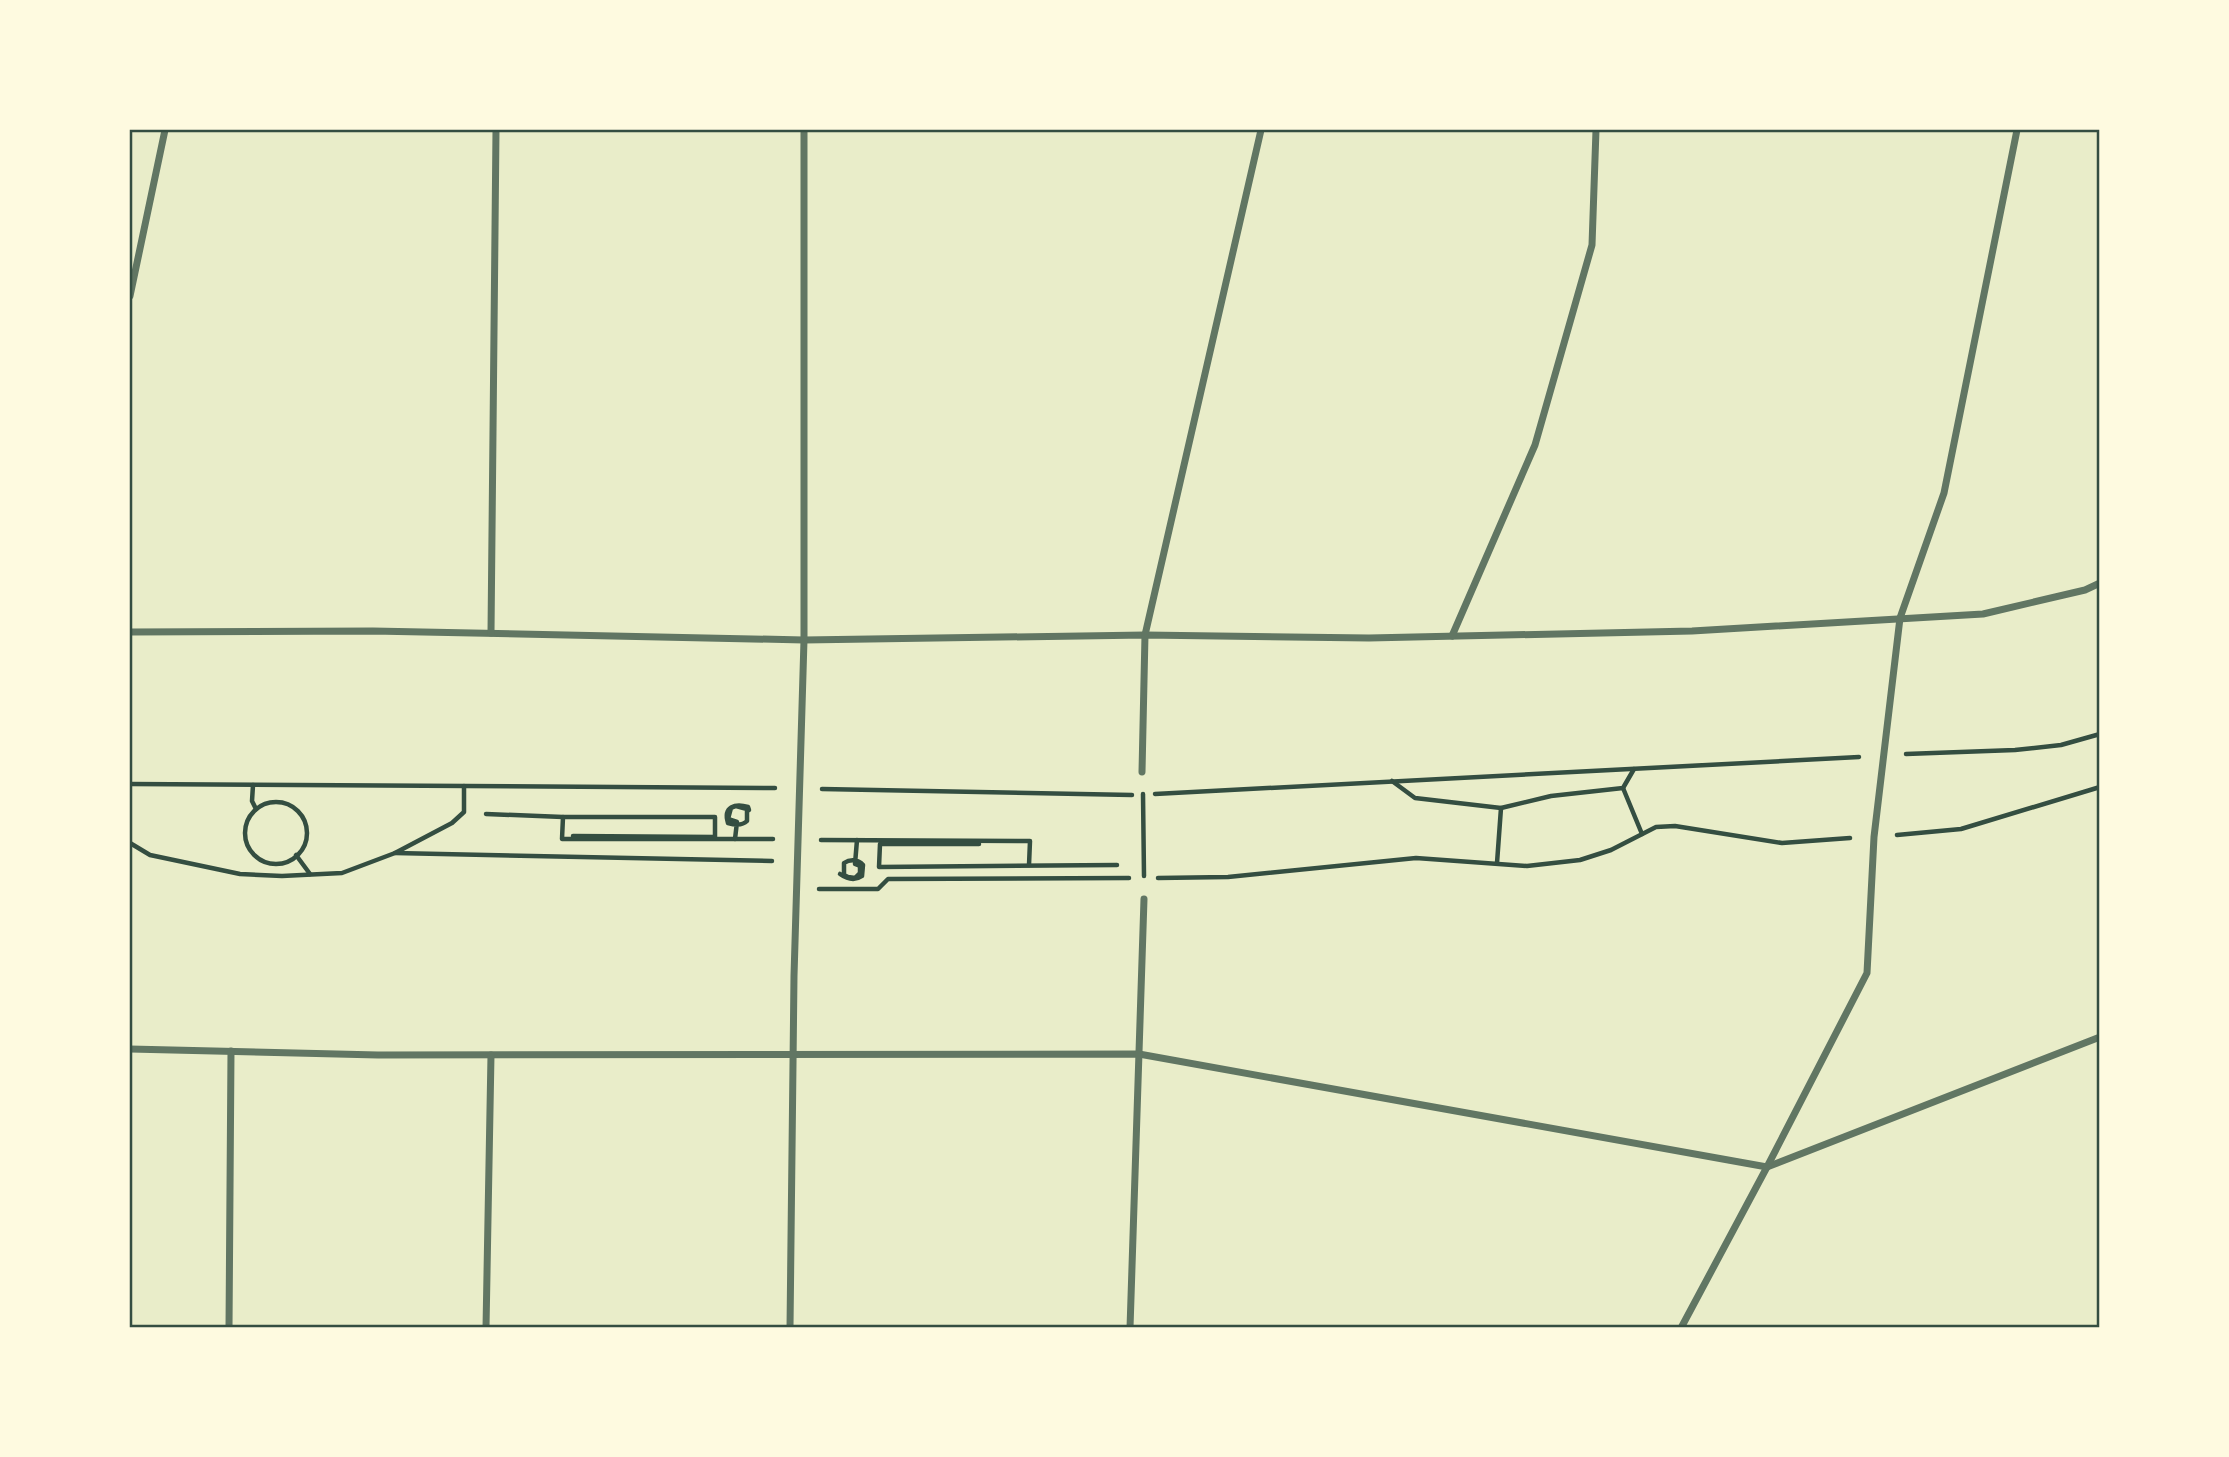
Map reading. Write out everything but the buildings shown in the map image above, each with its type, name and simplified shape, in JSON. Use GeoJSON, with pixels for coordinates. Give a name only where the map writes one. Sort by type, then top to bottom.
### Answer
{"type":"FeatureCollection","features":[{"type":"Feature","properties":{"kind":"street"},"geometry":{"type":"LineString","coordinates":[[130,296],[165,130]]}},
{"type":"Feature","properties":{"kind":"street"},"geometry":{"type":"LineString","coordinates":[[491,634],[496,130]]}},
{"type":"Feature","properties":{"kind":"street"},"geometry":{"type":"LineString","coordinates":[[790,1328],[792,1055],[804,640],[804,130]]}},
{"type":"Feature","properties":{"kind":"street"},"geometry":{"type":"LineString","coordinates":[[1142,772],[1144,635],[1261,130]]}},
{"type":"Feature","properties":{"kind":"street"},"geometry":{"type":"LineString","coordinates":[[1452,636],[1535,445],[1592,245],[1596,130]]}},
{"type":"Feature","properties":{"kind":"street"},"geometry":{"type":"LineString","coordinates":[[1681,1328],[1867,973],[1874,837],[1900,618],[1944,493],[2017,130]]}},
{"type":"Feature","properties":{"kind":"street"},"geometry":{"type":"LineString","coordinates":[[130,632],[373,631],[804,640],[1144,635],[1369,638],[1692,631],[1983,614],[2085,590],[2099,583]]}},
{"type":"Feature","properties":{"kind":"street"},"geometry":{"type":"LineString","coordinates":[[1130,1328],[1144,900]]}},
{"type":"Feature","properties":{"kind":"street"},"geometry":{"type":"LineString","coordinates":[[130,1049],[491,1055],[1139,1054],[1767,1167],[2099,1037]]}},
{"type":"Feature","properties":{"kind":"street"},"geometry":{"type":"LineString","coordinates":[[229,1328],[230,1051]]}},
{"type":"Feature","properties":{"kind":"street"},"geometry":{"type":"LineString","coordinates":[[486,1328],[491,1055]]}},
{"type":"Feature","properties":{"kind":"path"},"geometry":{"type":"LineString","coordinates":[[130,784],[799,788],[1143,795],[2015,750],[2061,745],[2099,734]]}},
{"type":"Feature","properties":{"kind":"path"},"geometry":{"type":"LineString","coordinates":[[1623,788],[1634,768]]}},
{"type":"Feature","properties":{"kind":"path"},"geometry":{"type":"LineString","coordinates":[[1142,772],[1144,878]]}},
{"type":"Feature","properties":{"kind":"path"},"geometry":{"type":"LineString","coordinates":[[1392,781],[1415,797],[1501,808],[1551,796],[1623,788]]}},
{"type":"Feature","properties":{"kind":"path"},"geometry":{"type":"LineString","coordinates":[[253,785],[252,802],[256,809]]}},
{"type":"Feature","properties":{"kind":"path"},"geometry":{"type":"LineString","coordinates":[[130,844],[150,855],[240,874],[282,876],[342,873],[395,853],[452,824],[464,812],[464,786]]}},
{"type":"Feature","properties":{"kind":"path"},"geometry":{"type":"LineString","coordinates":[[796,889],[878,889],[888,879],[1228,877],[1416,858],[1527,866],[1580,860],[1611,850],[1656,827],[1675,826],[1782,843],[1961,829],[2099,787]]}},
{"type":"Feature","properties":{"kind":"path"},"geometry":{"type":"LineString","coordinates":[[1623,788],[1642,834]]}},
{"type":"Feature","properties":{"kind":"path"},"geometry":{"type":"LineString","coordinates":[[283,802],[299,812],[306,831],[306,840],[296,855],[286,862],[275,863],[265,862],[255,856],[249,848],[245,827],[256,809],[263,804],[283,802]]}},
{"type":"Feature","properties":{"kind":"path"},"geometry":{"type":"LineString","coordinates":[[735,839],[736,831],[737,822],[728,819],[731,808],[747,809],[745,824],[741,825],[733,825],[728,823],[727,812],[730,807],[736,805],[748,807],[749,810]]}},
{"type":"Feature","properties":{"kind":"path"},"geometry":{"type":"LineString","coordinates":[[1497,864],[1501,808]]}},
{"type":"Feature","properties":{"kind":"path"},"geometry":{"type":"LineString","coordinates":[[486,814],[715,817],[715,837],[573,836]]}},
{"type":"Feature","properties":{"kind":"path"},"geometry":{"type":"LineString","coordinates":[[563,817],[562,839],[775,839]]}},
{"type":"Feature","properties":{"kind":"path"},"geometry":{"type":"LineString","coordinates":[[816,839],[1030,841],[1030,865]]}},
{"type":"Feature","properties":{"kind":"path"},"geometry":{"type":"LineString","coordinates":[[840,874],[846,878],[856,879],[862,876],[863,864],[860,861],[854,860],[849,860],[844,863],[844,871],[848,877],[855,878],[860,873],[860,866],[855,864],[856,852],[857,840]]}},
{"type":"Feature","properties":{"kind":"path"},"geometry":{"type":"LineString","coordinates":[[1024,843],[880,844],[879,867],[1117,865]]}},
{"type":"Feature","properties":{"kind":"path"},"geometry":{"type":"LineString","coordinates":[[395,853],[797,862]]}},
{"type":"Feature","properties":{"kind":"path"},"geometry":{"type":"LineString","coordinates":[[296,855],[310,874]]}}]}
